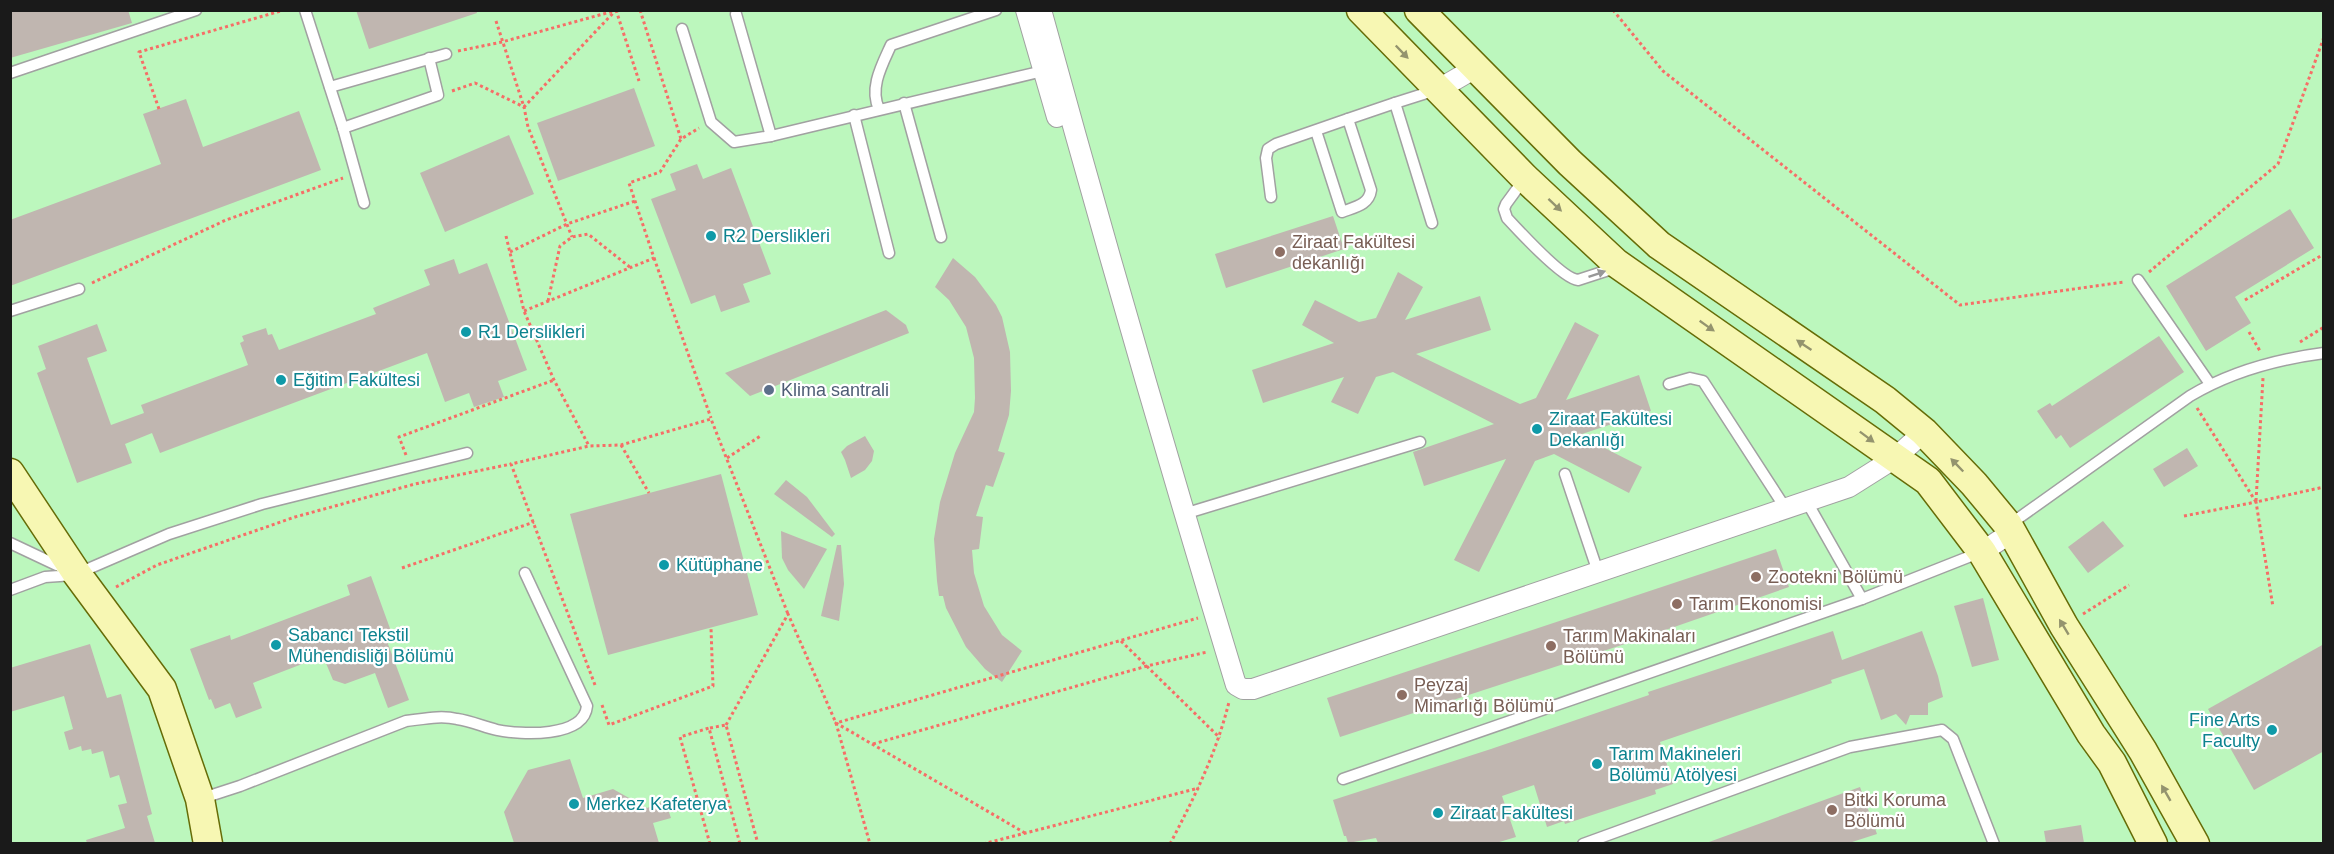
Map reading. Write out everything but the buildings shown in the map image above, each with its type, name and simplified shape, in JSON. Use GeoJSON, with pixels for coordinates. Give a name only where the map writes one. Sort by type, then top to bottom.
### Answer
{"type":"FeatureCollection","features":[{"type":"Feature","properties":{"kind":"street"},"geometry":{"type":"LineString","coordinates":[[1026,10],[1204,616]]}},
{"type":"Feature","properties":{"kind":"street"},"geometry":{"type":"LineString","coordinates":[[1041,10],[1114,276],[1184,514],[1236,685],[1243,689],[1252,690],[1849,487],[1895,458],[1924,432]]}},
{"type":"Feature","properties":{"kind":"street"},"geometry":{"type":"LineString","coordinates":[[1361,10],[1526,178],[1620,266],[1928,481],[1982,552],[2091,734],[2112,763],[2153,843]]}},
{"type":"Feature","properties":{"kind":"street"},"geometry":{"type":"LineString","coordinates":[[1419,10],[1570,163],[1659,245],[1885,400],[1924,432],[1974,484],[2010,528],[2064,626],[2143,752],[2195,843]]}},
{"type":"Feature","properties":{"kind":"street"},"geometry":{"type":"LineString","coordinates":[[1439,89],[1477,68]]}},
{"type":"Feature","properties":{"kind":"street"},"geometry":{"type":"LineString","coordinates":[[10,473],[77,574],[162,689],[200,799],[208,843]]}},
{"type":"Feature","properties":{"kind":"street"},"geometry":{"type":"LineString","coordinates":[[1982,552],[2010,528]]}},
{"type":"Feature","properties":{"kind":"lane"},"geometry":{"type":"LineString","coordinates":[[10,73],[196,10]]}},
{"type":"Feature","properties":{"kind":"lane"},"geometry":{"type":"LineString","coordinates":[[305,10],[343,128],[364,203]]}},
{"type":"Feature","properties":{"kind":"lane"},"geometry":{"type":"LineString","coordinates":[[879,109],[876,103],[876,80],[891,45],[996,10]]}},
{"type":"Feature","properties":{"kind":"lane"},"geometry":{"type":"LineString","coordinates":[[736,14],[771,136]]}},
{"type":"Feature","properties":{"kind":"lane"},"geometry":{"type":"LineString","coordinates":[[682,29],[711,122],[734,142],[771,136],[1043,71]]}},
{"type":"Feature","properties":{"kind":"lane"},"geometry":{"type":"LineString","coordinates":[[330,87],[446,54]]}},
{"type":"Feature","properties":{"kind":"lane"},"geometry":{"type":"LineString","coordinates":[[343,128],[438,95],[429,58]]}},
{"type":"Feature","properties":{"kind":"lane"},"geometry":{"type":"LineString","coordinates":[[1271,197],[1266,158],[1268,149],[1276,144],[1439,89]]}},
{"type":"Feature","properties":{"kind":"lane"},"geometry":{"type":"LineString","coordinates":[[1395,103],[1432,223]]}},
{"type":"Feature","properties":{"kind":"lane"},"geometry":{"type":"LineString","coordinates":[[904,104],[941,237]]}},
{"type":"Feature","properties":{"kind":"lane"},"geometry":{"type":"LineString","coordinates":[[854,115],[889,253]]}},
{"type":"Feature","properties":{"kind":"lane"},"geometry":{"type":"LineString","coordinates":[[1316,131],[1342,212],[1366,203],[1371,197],[1371,190],[1348,119]]}},
{"type":"Feature","properties":{"kind":"lane"},"geometry":{"type":"LineString","coordinates":[[1526,178],[1506,204],[1504,209],[1507,218],[1560,270],[1572,280],[1578,280],[1620,266]]}},
{"type":"Feature","properties":{"kind":"lane"},"geometry":{"type":"LineString","coordinates":[[2138,280],[2210,384]]}},
{"type":"Feature","properties":{"kind":"lane"},"geometry":{"type":"LineString","coordinates":[[10,310],[79,289]]}},
{"type":"Feature","properties":{"kind":"lane"},"geometry":{"type":"LineString","coordinates":[[2010,528],[2190,396],[2210,384],[2263,366],[2324,353]]}},
{"type":"Feature","properties":{"kind":"lane"},"geometry":{"type":"LineString","coordinates":[[1669,384],[1690,378],[1703,381],[1786,509]]}},
{"type":"Feature","properties":{"kind":"lane"},"geometry":{"type":"LineString","coordinates":[[1184,514],[1420,442]]}},
{"type":"Feature","properties":{"kind":"lane"},"geometry":{"type":"LineString","coordinates":[[10,590],[45,577],[77,574],[169,534],[262,504],[467,453]]}},
{"type":"Feature","properties":{"kind":"lane"},"geometry":{"type":"LineString","coordinates":[[1565,474],[1598,572]]}},
{"type":"Feature","properties":{"kind":"lane"},"geometry":{"type":"LineString","coordinates":[[1807,502],[1862,600]]}},
{"type":"Feature","properties":{"kind":"lane"},"geometry":{"type":"LineString","coordinates":[[10,543],[77,574]]}},
{"type":"Feature","properties":{"kind":"lane"},"geometry":{"type":"LineString","coordinates":[[1343,779],[1862,600],[1982,552]]}},
{"type":"Feature","properties":{"kind":"lane"},"geometry":{"type":"LineString","coordinates":[[200,799],[240,786],[406,721],[456,718],[512,733],[573,727],[583,718],[587,706],[525,573]]}},
{"type":"Feature","properties":{"kind":"lane"},"geometry":{"type":"LineString","coordinates":[[1583,843],[1850,747],[1942,730],[1953,739],[1994,843]]}},
{"type":"Feature","properties":{"kind":"path"},"geometry":{"type":"LineString","coordinates":[[159,109],[139,52],[284,10]]}},
{"type":"Feature","properties":{"kind":"path"},"geometry":{"type":"LineString","coordinates":[[446,54],[502,42],[616,10]]}},
{"type":"Feature","properties":{"kind":"path"},"geometry":{"type":"LineString","coordinates":[[616,10],[639,81]]}},
{"type":"Feature","properties":{"kind":"path"},"geometry":{"type":"LineString","coordinates":[[524,107],[616,10]]}},
{"type":"Feature","properties":{"kind":"path"},"geometry":{"type":"LineString","coordinates":[[640,10],[681,139]]}},
{"type":"Feature","properties":{"kind":"path"},"geometry":{"type":"LineString","coordinates":[[1613,10],[1663,71],[1960,304],[2138,280],[2278,164],[2324,37]]}},
{"type":"Feature","properties":{"kind":"path"},"geometry":{"type":"LineString","coordinates":[[496,21],[524,107],[528,127],[572,237]]}},
{"type":"Feature","properties":{"kind":"path"},"geometry":{"type":"LineString","coordinates":[[438,95],[475,83],[524,107]]}},
{"type":"Feature","properties":{"kind":"path"},"geometry":{"type":"LineString","coordinates":[[711,122],[681,139],[660,172],[629,183],[711,418],[788,614],[836,723],[870,843]]}},
{"type":"Feature","properties":{"kind":"path"},"geometry":{"type":"LineString","coordinates":[[79,289],[226,220],[356,173]]}},
{"type":"Feature","properties":{"kind":"path"},"geometry":{"type":"LineString","coordinates":[[510,252],[567,224],[635,201]]}},
{"type":"Feature","properties":{"kind":"path"},"geometry":{"type":"LineString","coordinates":[[548,301],[560,246],[572,237],[588,234],[631,268]]}},
{"type":"Feature","properties":{"kind":"path"},"geometry":{"type":"LineString","coordinates":[[506,236],[524,311],[554,380],[588,447]]}},
{"type":"Feature","properties":{"kind":"path"},"geometry":{"type":"LineString","coordinates":[[2245,300],[2324,254]]}},
{"type":"Feature","properties":{"kind":"path"},"geometry":{"type":"LineString","coordinates":[[524,311],[654,258]]}},
{"type":"Feature","properties":{"kind":"path"},"geometry":{"type":"LineString","coordinates":[[2263,366],[2256,502],[2273,607]]}},
{"type":"Feature","properties":{"kind":"path"},"geometry":{"type":"LineString","coordinates":[[416,484],[399,437],[554,380]]}},
{"type":"Feature","properties":{"kind":"path"},"geometry":{"type":"LineString","coordinates":[[2190,396],[2256,502]]}},
{"type":"Feature","properties":{"kind":"path"},"geometry":{"type":"LineString","coordinates":[[96,598],[157,565],[295,517],[416,484],[588,447],[621,445],[711,418]]}},
{"type":"Feature","properties":{"kind":"path"},"geometry":{"type":"LineString","coordinates":[[727,458],[762,435]]}},
{"type":"Feature","properties":{"kind":"path"},"geometry":{"type":"LineString","coordinates":[[621,445],[649,493]]}},
{"type":"Feature","properties":{"kind":"path"},"geometry":{"type":"LineString","coordinates":[[511,464],[597,693]]}},
{"type":"Feature","properties":{"kind":"path"},"geometry":{"type":"LineString","coordinates":[[2184,516],[2324,487]]}},
{"type":"Feature","properties":{"kind":"path"},"geometry":{"type":"LineString","coordinates":[[402,568],[534,522]]}},
{"type":"Feature","properties":{"kind":"path"},"geometry":{"type":"LineString","coordinates":[[2064,626],[2129,585]]}},
{"type":"Feature","properties":{"kind":"path"},"geometry":{"type":"LineString","coordinates":[[758,843],[726,725],[788,614]]}},
{"type":"Feature","properties":{"kind":"path"},"geometry":{"type":"LineString","coordinates":[[836,723],[1204,616]]}},
{"type":"Feature","properties":{"kind":"path"},"geometry":{"type":"LineString","coordinates":[[601,703],[609,724],[713,686],[711,628]]}},
{"type":"Feature","properties":{"kind":"path"},"geometry":{"type":"LineString","coordinates":[[1121,640],[1220,738]]}},
{"type":"Feature","properties":{"kind":"path"},"geometry":{"type":"LineString","coordinates":[[873,744],[1147,666],[1215,651]]}},
{"type":"Feature","properties":{"kind":"path"},"geometry":{"type":"LineString","coordinates":[[1170,843],[1199,788],[1220,738],[1230,700]]}},
{"type":"Feature","properties":{"kind":"path"},"geometry":{"type":"LineString","coordinates":[[836,723],[1025,833]]}},
{"type":"Feature","properties":{"kind":"path"},"geometry":{"type":"LineString","coordinates":[[710,843],[680,737],[726,725]]}},
{"type":"Feature","properties":{"kind":"path"},"geometry":{"type":"LineString","coordinates":[[709,728],[740,843]]}},
{"type":"Feature","properties":{"kind":"path"},"geometry":{"type":"LineString","coordinates":[[983,843],[1199,788]]}},
{"type":"Feature","properties":{"kind":"green space"},"geometry":{"type":"Polygon","coordinates":[[[10,11],[2323,11],[2323,843],[11,843],[10,11]]]}},
{"type":"Feature","properties":{"kind":"place","name":"R2 Derslikleri"},"geometry":{"type":"Point","coordinates":[711,236]}},
{"type":"Feature","properties":{"kind":"place","name":"Ziraat Fakültesi dekanlığı"},"geometry":{"type":"Point","coordinates":[1280,252]}},
{"type":"Feature","properties":{"kind":"place","name":"R1 Derslikleri"},"geometry":{"type":"Point","coordinates":[466,332]}},
{"type":"Feature","properties":{"kind":"place","name":"Eğitim Fakültesi"},"geometry":{"type":"Point","coordinates":[281,380]}},
{"type":"Feature","properties":{"kind":"place","name":"Klima santrali"},"geometry":{"type":"Point","coordinates":[769,390]}},
{"type":"Feature","properties":{"kind":"place","name":"Ziraat Fakültesi Dekanlığı"},"geometry":{"type":"Point","coordinates":[1537,429]}},
{"type":"Feature","properties":{"kind":"place","name":"Kütüphane"},"geometry":{"type":"Point","coordinates":[664,565]}},
{"type":"Feature","properties":{"kind":"place","name":"Zootekni Bölümü"},"geometry":{"type":"Point","coordinates":[1756,577]}},
{"type":"Feature","properties":{"kind":"place","name":"Tarım Ekonomisi"},"geometry":{"type":"Point","coordinates":[1677,604]}},
{"type":"Feature","properties":{"kind":"place","name":"Sabancı Tekstil Mühendisliği Bölümü"},"geometry":{"type":"Point","coordinates":[276,645]}},
{"type":"Feature","properties":{"kind":"place","name":"Tarım Makinaları Bölümü"},"geometry":{"type":"Point","coordinates":[1551,646]}},
{"type":"Feature","properties":{"kind":"place","name":"Peyzaj Mimarlığı Bölümü"},"geometry":{"type":"Point","coordinates":[1402,695]}},
{"type":"Feature","properties":{"kind":"place","name":"Fine Arts Faculty"},"geometry":{"type":"Point","coordinates":[2272,730]}},
{"type":"Feature","properties":{"kind":"place","name":"Tarım Makineleri Bölümü Atölyesi"},"geometry":{"type":"Point","coordinates":[1597,764]}},
{"type":"Feature","properties":{"kind":"place","name":"Merkez Kafeterya"},"geometry":{"type":"Point","coordinates":[574,804]}},
{"type":"Feature","properties":{"kind":"place","name":"Bitki Koruma Bölümü"},"geometry":{"type":"Point","coordinates":[1832,810]}},
{"type":"Feature","properties":{"kind":"place","name":"Ziraat Fakültesi"},"geometry":{"type":"Point","coordinates":[1438,813]}}]}
